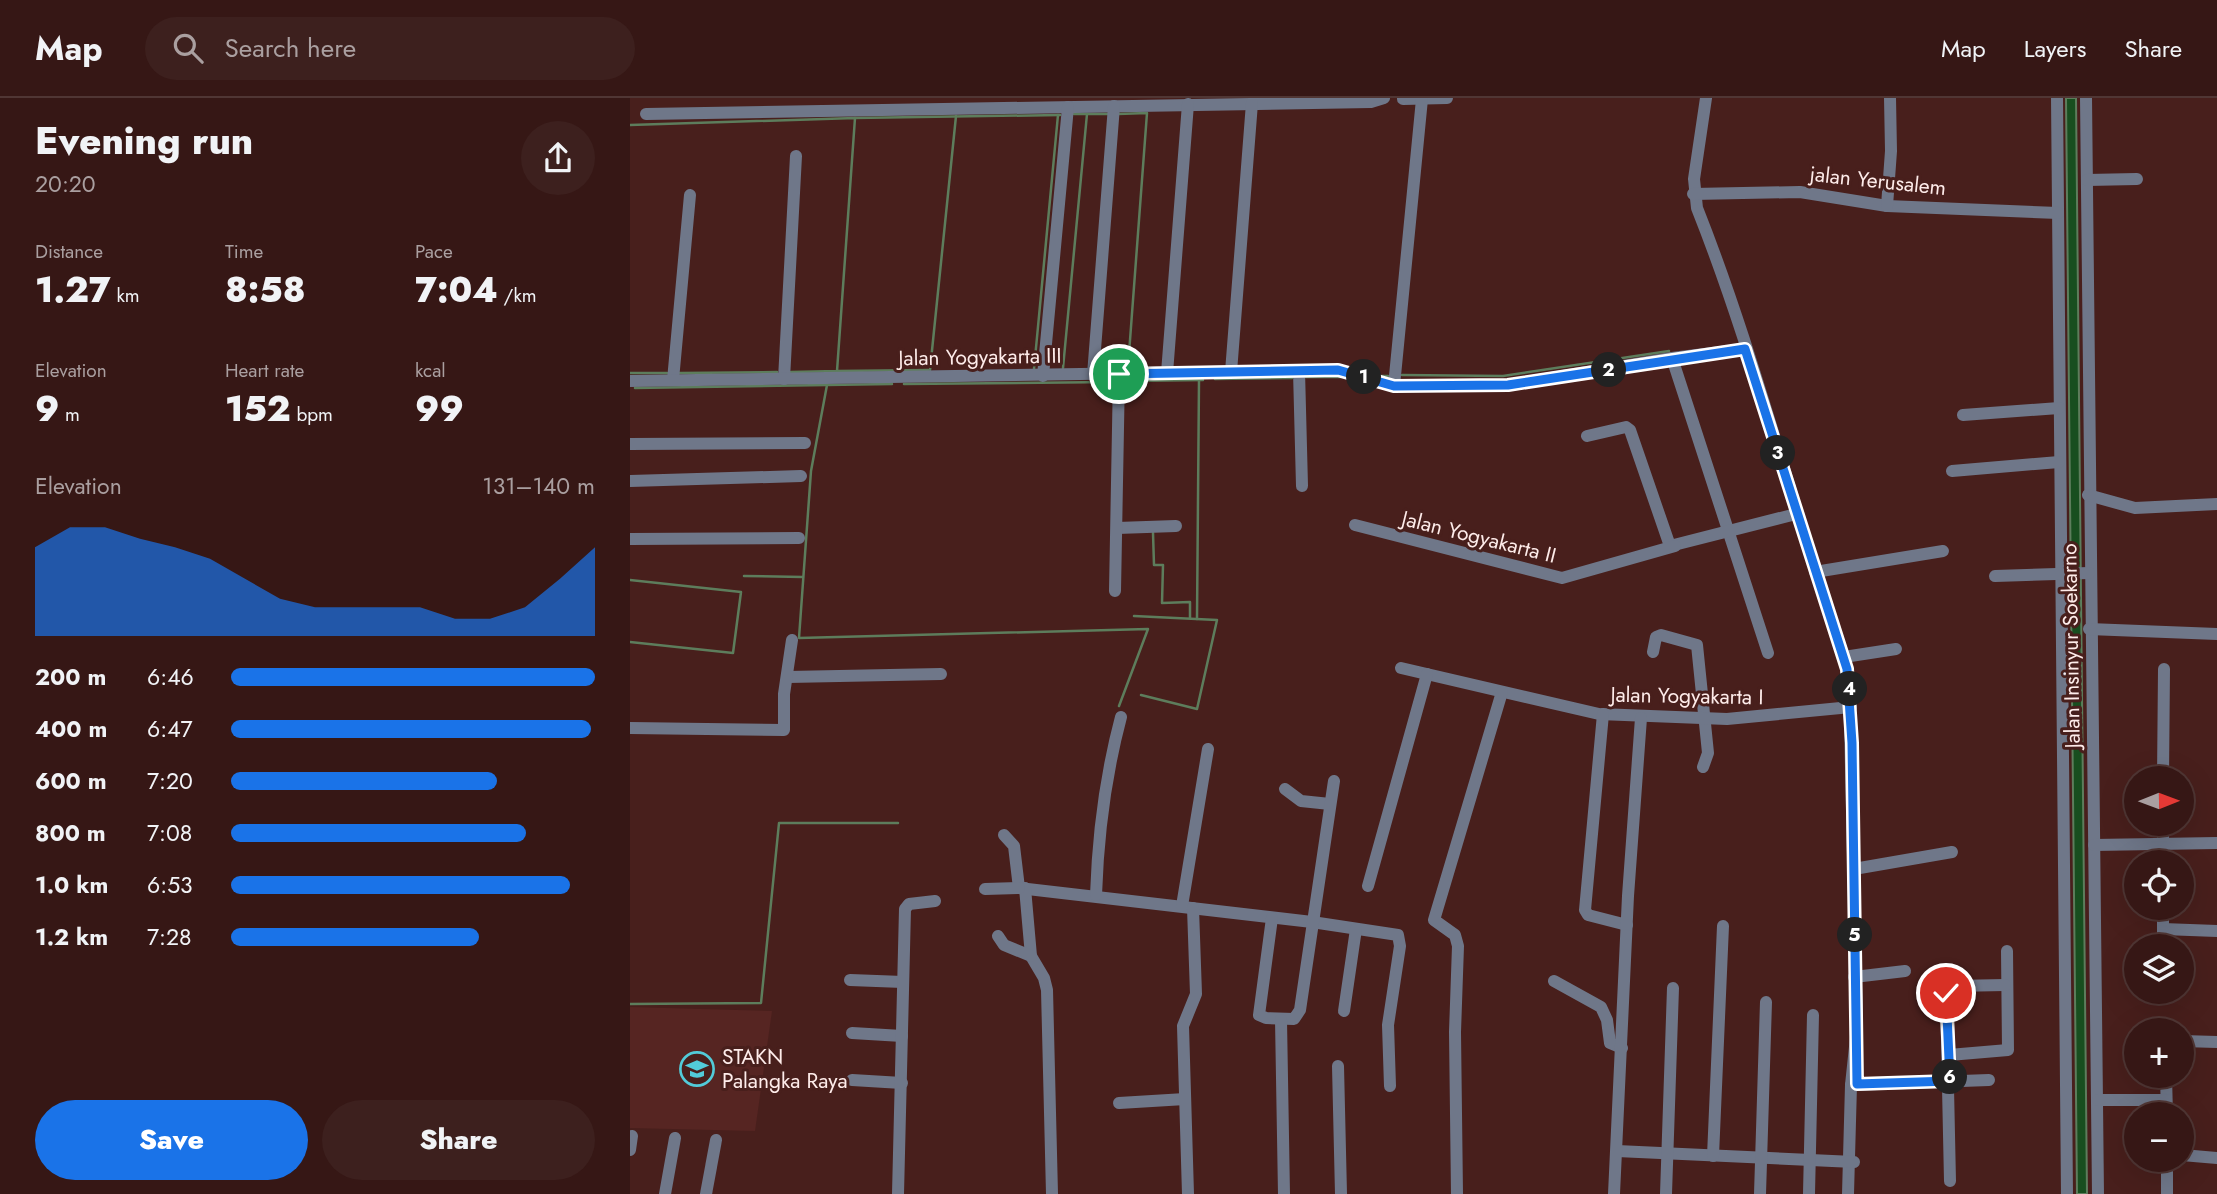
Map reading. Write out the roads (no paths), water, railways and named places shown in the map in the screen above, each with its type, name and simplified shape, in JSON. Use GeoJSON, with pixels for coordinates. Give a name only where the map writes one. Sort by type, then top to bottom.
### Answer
{"type":"FeatureCollection","features":[{"type":"Feature","properties":{"kind":"street"},"geometry":{"type":"LineString","coordinates":[[646,114],[807,104],[1068,107],[1371,102],[1384,98]]}},
{"type":"Feature","properties":{"kind":"street"},"geometry":{"type":"LineString","coordinates":[[1403,99],[1447,98]]}},
{"type":"Feature","properties":{"kind":"street"},"geometry":{"type":"LineString","coordinates":[[1706,98],[1693,194],[1844,657],[1851,707],[1856,1037],[1852,1161],[1854,1194]]}},
{"type":"Feature","properties":{"kind":"street"},"geometry":{"type":"LineString","coordinates":[[1887,205],[1891,151],[1890,98]]}},
{"type":"Feature","properties":{"kind":"street","name":"Jalan Insinyur Soekarno"},"geometry":{"type":"LineString","coordinates":[[2057,98],[2059,462],[2076,572],[2089,629],[2098,1194]]}},
{"type":"Feature","properties":{"kind":"street","name":"Jalan Insinyur Soekarno"},"geometry":{"type":"LineString","coordinates":[[2067,1194],[2076,572],[2088,495],[2086,98]]}},
{"type":"Feature","properties":{"kind":"street"},"geometry":{"type":"LineString","coordinates":[[1394,386],[1422,99]]}},
{"type":"Feature","properties":{"kind":"street"},"geometry":{"type":"LineString","coordinates":[[1231,372],[1252,103]]}},
{"type":"Feature","properties":{"kind":"street"},"geometry":{"type":"LineString","coordinates":[[1167,373],[1188,104]]}},
{"type":"Feature","properties":{"kind":"street"},"geometry":{"type":"LineString","coordinates":[[1093,375],[1114,106]]}},
{"type":"Feature","properties":{"kind":"street"},"geometry":{"type":"LineString","coordinates":[[1043,376],[1068,107]]}},
{"type":"Feature","properties":{"kind":"street"},"geometry":{"type":"LineString","coordinates":[[784,379],[796,156]]}},
{"type":"Feature","properties":{"kind":"street"},"geometry":{"type":"LineString","coordinates":[[2087,180],[2137,179]]}},
{"type":"Feature","properties":{"kind":"street","name":"jalan Yerusalem"},"geometry":{"type":"LineString","coordinates":[[1693,194],[1800,192],[1887,205],[2058,213]]}},
{"type":"Feature","properties":{"kind":"street"},"geometry":{"type":"LineString","coordinates":[[673,380],[690,195]]}},
{"type":"Feature","properties":{"kind":"street","name":"Jalan Yogyakarta III"},"geometry":{"type":"LineString","coordinates":[[630,381],[1348,371],[1394,386],[1508,385],[1745,349]]}},
{"type":"Feature","properties":{"kind":"street"},"geometry":{"type":"LineString","coordinates":[[1672,358],[1768,653]]}},
{"type":"Feature","properties":{"kind":"street"},"geometry":{"type":"LineString","coordinates":[[1299,371],[1302,486]]}},
{"type":"Feature","properties":{"kind":"street"},"geometry":{"type":"LineString","coordinates":[[1115,591],[1119,374]]}},
{"type":"Feature","properties":{"kind":"street"},"geometry":{"type":"LineString","coordinates":[[1963,415],[2059,408]]}},
{"type":"Feature","properties":{"kind":"street"},"geometry":{"type":"LineString","coordinates":[[1587,436],[1626,427],[1630,430],[1668,544],[1675,546]]}},
{"type":"Feature","properties":{"kind":"street"},"geometry":{"type":"LineString","coordinates":[[630,444],[805,443]]}},
{"type":"Feature","properties":{"kind":"street"},"geometry":{"type":"LineString","coordinates":[[1952,471],[2059,462]]}},
{"type":"Feature","properties":{"kind":"street"},"geometry":{"type":"LineString","coordinates":[[630,481],[801,476]]}},
{"type":"Feature","properties":{"kind":"street"},"geometry":{"type":"LineString","coordinates":[[2088,495],[2135,508],[2217,504]]}},
{"type":"Feature","properties":{"kind":"street","name":"Jalan Yogyakarta II"},"geometry":{"type":"LineString","coordinates":[[1355,525],[1562,578],[1796,514]]}},
{"type":"Feature","properties":{"kind":"street"},"geometry":{"type":"LineString","coordinates":[[1117,528],[1176,526]]}},
{"type":"Feature","properties":{"kind":"street"},"geometry":{"type":"LineString","coordinates":[[630,539],[799,538]]}},
{"type":"Feature","properties":{"kind":"street"},"geometry":{"type":"LineString","coordinates":[[1815,572],[1943,551]]}},
{"type":"Feature","properties":{"kind":"street"},"geometry":{"type":"LineString","coordinates":[[1995,576],[2076,572]]}},
{"type":"Feature","properties":{"kind":"street"},"geometry":{"type":"LineString","coordinates":[[2089,629],[2217,634]]}},
{"type":"Feature","properties":{"kind":"street"},"geometry":{"type":"LineString","coordinates":[[1653,652],[1656,637],[1661,635],[1698,645],[1709,753],[1703,767]]}},
{"type":"Feature","properties":{"kind":"street"},"geometry":{"type":"LineString","coordinates":[[630,728],[785,730],[784,694],[792,640]]}},
{"type":"Feature","properties":{"kind":"street"},"geometry":{"type":"LineString","coordinates":[[1844,657],[1896,649]]}},
{"type":"Feature","properties":{"kind":"street","name":"Jalan Yogyakarta I"},"geometry":{"type":"LineString","coordinates":[[1401,668],[1603,714],[1642,718],[1706,719],[1809,713],[1851,707]]}},
{"type":"Feature","properties":{"kind":"street"},"geometry":{"type":"LineString","coordinates":[[2163,766],[2164,669]]}},
{"type":"Feature","properties":{"kind":"street"},"geometry":{"type":"LineString","coordinates":[[788,677],[941,674]]}},
{"type":"Feature","properties":{"kind":"street"},"geometry":{"type":"LineString","coordinates":[[1368,886],[1427,674]]}},
{"type":"Feature","properties":{"kind":"street"},"geometry":{"type":"LineString","coordinates":[[1457,1194],[1455,1032],[1458,946],[1455,935],[1434,920],[1502,692]]}},
{"type":"Feature","properties":{"kind":"street"},"geometry":{"type":"LineString","coordinates":[[1603,714],[1585,910],[1588,915],[1627,925]]}},
{"type":"Feature","properties":{"kind":"street"},"geometry":{"type":"LineString","coordinates":[[1096,895],[1100,817],[1108,767],[1121,717]]}},
{"type":"Feature","properties":{"kind":"street"},"geometry":{"type":"LineString","coordinates":[[1614,1194],[1627,925],[1642,718]]}},
{"type":"Feature","properties":{"kind":"street"},"geometry":{"type":"LineString","coordinates":[[1188,1194],[1183,1026],[1195,994],[1187,907],[1208,749]]}},
{"type":"Feature","properties":{"kind":"street"},"geometry":{"type":"LineString","coordinates":[[1272,918],[1259,1011],[1261,1017],[1294,1019],[1300,1010],[1334,781]]}},
{"type":"Feature","properties":{"kind":"street"},"geometry":{"type":"LineString","coordinates":[[1285,789],[1301,801],[1330,804]]}},
{"type":"Feature","properties":{"kind":"street"},"geometry":{"type":"LineString","coordinates":[[1004,835],[1014,846],[1031,956],[1044,978],[1046,990],[1052,1194]]}},
{"type":"Feature","properties":{"kind":"street"},"geometry":{"type":"LineString","coordinates":[[2163,836],[2163,850]]}},
{"type":"Feature","properties":{"kind":"street"},"geometry":{"type":"LineString","coordinates":[[2094,845],[2217,843]]}},
{"type":"Feature","properties":{"kind":"street"},"geometry":{"type":"LineString","coordinates":[[1854,869],[1952,852]]}},
{"type":"Feature","properties":{"kind":"street"},"geometry":{"type":"LineString","coordinates":[[985,890],[1022,888],[1096,895],[1396,934],[1400,940],[1388,1025],[1390,1086]]}},
{"type":"Feature","properties":{"kind":"street"},"geometry":{"type":"LineString","coordinates":[[898,1194],[905,909],[909,904],[934,901]]}},
{"type":"Feature","properties":{"kind":"street"},"geometry":{"type":"LineString","coordinates":[[2163,920],[2163,934]]}},
{"type":"Feature","properties":{"kind":"street"},"geometry":{"type":"LineString","coordinates":[[1713,1156],[1723,926]]}},
{"type":"Feature","properties":{"kind":"street"},"geometry":{"type":"LineString","coordinates":[[1344,1011],[1356,929]]}},
{"type":"Feature","properties":{"kind":"street"},"geometry":{"type":"LineString","coordinates":[[2163,929],[2217,931]]}},
{"type":"Feature","properties":{"kind":"street"},"geometry":{"type":"LineString","coordinates":[[998,936],[1004,945],[1031,956]]}},
{"type":"Feature","properties":{"kind":"street"},"geometry":{"type":"LineString","coordinates":[[1949,1055],[2007,1052],[2007,951]]}},
{"type":"Feature","properties":{"kind":"street"},"geometry":{"type":"LineString","coordinates":[[1854,977],[1905,971]]}},
{"type":"Feature","properties":{"kind":"street"},"geometry":{"type":"LineString","coordinates":[[850,980],[903,982]]}},
{"type":"Feature","properties":{"kind":"street"},"geometry":{"type":"LineString","coordinates":[[1554,981],[1601,1007],[1607,1020],[1611,1043],[1622,1048]]}},
{"type":"Feature","properties":{"kind":"street"},"geometry":{"type":"LineString","coordinates":[[1950,1181],[1950,1081],[1946,993],[1949,987],[2005,985]]}},
{"type":"Feature","properties":{"kind":"street"},"geometry":{"type":"LineString","coordinates":[[1666,1194],[1673,988]]}},
{"type":"Feature","properties":{"kind":"street"},"geometry":{"type":"LineString","coordinates":[[1760,1194],[1766,1002]]}},
{"type":"Feature","properties":{"kind":"street"},"geometry":{"type":"LineString","coordinates":[[1809,1194],[1813,1016]]}},
{"type":"Feature","properties":{"kind":"street"},"geometry":{"type":"LineString","coordinates":[[1281,1020],[1283,1194]]}},
{"type":"Feature","properties":{"kind":"street"},"geometry":{"type":"LineString","coordinates":[[852,1032],[902,1036]]}},
{"type":"Feature","properties":{"kind":"street"},"geometry":{"type":"LineString","coordinates":[[2194,1041],[2217,1042]]}},
{"type":"Feature","properties":{"kind":"street"},"geometry":{"type":"LineString","coordinates":[[1338,1066],[1341,1194]]}},
{"type":"Feature","properties":{"kind":"street"},"geometry":{"type":"LineString","coordinates":[[852,1080],[902,1083]]}},
{"type":"Feature","properties":{"kind":"street"},"geometry":{"type":"LineString","coordinates":[[1854,1085],[1989,1080]]}},
{"type":"Feature","properties":{"kind":"street"},"geometry":{"type":"LineString","coordinates":[[2098,1100],[2166,1100],[2166,1088]]}},
{"type":"Feature","properties":{"kind":"street"},"geometry":{"type":"LineString","coordinates":[[1119,1103],[1185,1099]]}},
{"type":"Feature","properties":{"kind":"street"},"geometry":{"type":"LineString","coordinates":[[630,1150],[632,1136]]}},
{"type":"Feature","properties":{"kind":"street"},"geometry":{"type":"LineString","coordinates":[[665,1194],[675,1138]]}},
{"type":"Feature","properties":{"kind":"street"},"geometry":{"type":"LineString","coordinates":[[706,1194],[716,1140]]}},
{"type":"Feature","properties":{"kind":"street"},"geometry":{"type":"LineString","coordinates":[[1617,1151],[1852,1161]]}},
{"type":"Feature","properties":{"kind":"street"},"geometry":{"type":"LineString","coordinates":[[2194,1156],[2217,1157]]}},
{"type":"Feature","properties":{"kind":"street"},"geometry":{"type":"LineString","coordinates":[[1847,1194],[1852,1161]]}},
{"type":"Feature","properties":{"kind":"street"},"geometry":{"type":"LineString","coordinates":[[2167,1172],[2168,1194]]}},
{"type":"Feature","properties":{"kind":"waterway"},"geometry":{"type":"LineString","coordinates":[[1100,367],[1128,367],[1147,113],[1118,114]]}},
{"type":"Feature","properties":{"kind":"waterway"},"geometry":{"type":"LineString","coordinates":[[1074,114],[1108,114]]}},
{"type":"Feature","properties":{"kind":"waterway"},"geometry":{"type":"LineString","coordinates":[[1063,368],[1087,114]]}},
{"type":"Feature","properties":{"kind":"waterway"},"geometry":{"type":"LineString","coordinates":[[1034,369],[1058,115]]}},
{"type":"Feature","properties":{"kind":"waterway"},"geometry":{"type":"LineString","coordinates":[[855,118],[1060,115]]}},
{"type":"Feature","properties":{"kind":"waterway"},"geometry":{"type":"LineString","coordinates":[[930,370],[956,116]]}},
{"type":"Feature","properties":{"kind":"waterway"},"geometry":{"type":"LineString","coordinates":[[630,125],[855,118],[837,371],[791,372]]}},
{"type":"Feature","properties":{"kind":"waterway"},"geometry":{"type":"LineString","coordinates":[[1402,375],[1503,376],[1669,351]]}},
{"type":"Feature","properties":{"kind":"waterway"},"geometry":{"type":"LineString","coordinates":[[837,371],[928,370]]}},
{"type":"Feature","properties":{"kind":"waterway"},"geometry":{"type":"LineString","coordinates":[[680,373],[777,372]]}},
{"type":"Feature","properties":{"kind":"waterway"},"geometry":{"type":"LineString","coordinates":[[630,373],[667,373]]}},
{"type":"Feature","properties":{"kind":"waterway"},"geometry":{"type":"LineString","coordinates":[[1380,376],[1388,376]]}},
{"type":"Feature","properties":{"kind":"waterway"},"geometry":{"type":"LineString","coordinates":[[1306,377],[1341,377]]}},
{"type":"Feature","properties":{"kind":"waterway"},"geometry":{"type":"LineString","coordinates":[[1215,379],[1292,378]]}},
{"type":"Feature","properties":{"kind":"waterway"},"geometry":{"type":"LineString","coordinates":[[1197,619],[1199,380]]}},
{"type":"Feature","properties":{"kind":"waterway"},"geometry":{"type":"LineString","coordinates":[[1125,381],[1203,380]]}},
{"type":"Feature","properties":{"kind":"waterway"},"geometry":{"type":"LineString","coordinates":[[904,384],[1112,382]]}},
{"type":"Feature","properties":{"kind":"waterway"},"geometry":{"type":"LineString","coordinates":[[635,388],[892,384]]}},
{"type":"Feature","properties":{"kind":"waterway"},"geometry":{"type":"LineString","coordinates":[[827,385],[811,471],[799,638],[1148,629],[1119,706]]}},
{"type":"Feature","properties":{"kind":"waterway"},"geometry":{"type":"LineString","coordinates":[[1153,533],[1154,565],[1163,565],[1162,603],[1190,602],[1190,618]]}},
{"type":"Feature","properties":{"kind":"waterway"},"geometry":{"type":"LineString","coordinates":[[744,576],[803,577]]}},
{"type":"Feature","properties":{"kind":"waterway"},"geometry":{"type":"LineString","coordinates":[[630,580],[741,592],[733,653],[630,642]]}},
{"type":"Feature","properties":{"kind":"waterway"},"geometry":{"type":"LineString","coordinates":[[1134,616],[1217,620],[1197,709],[1141,695]]}},
{"type":"Feature","properties":{"kind":"waterway"},"geometry":{"type":"LineString","coordinates":[[630,1004],[761,1003],[779,823],[898,823]]}},
{"type":"Feature","properties":{"kind":"place","name":"STAKN Palangka Raya"},"geometry":{"type":"Point","coordinates":[697,1069]}}]}
